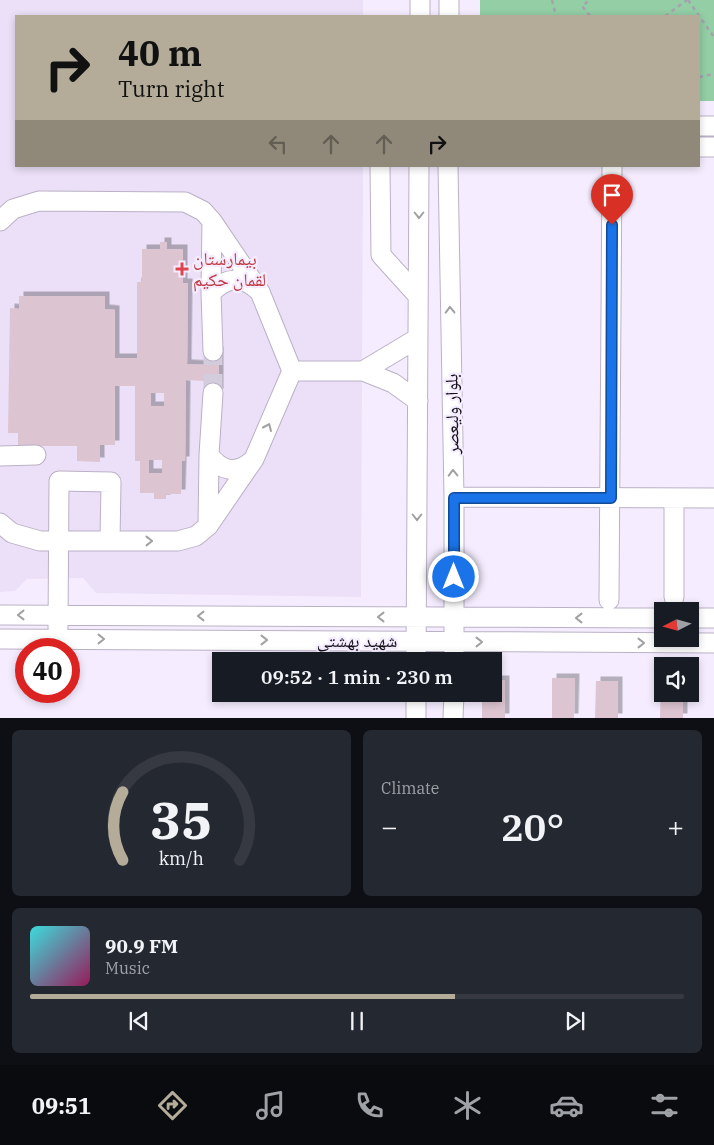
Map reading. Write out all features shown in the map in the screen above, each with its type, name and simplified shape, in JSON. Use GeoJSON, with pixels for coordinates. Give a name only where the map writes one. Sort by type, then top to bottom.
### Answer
{"type":"FeatureCollection","features":[{"type":"Feature","properties":{"kind":"street"},"geometry":{"type":"LineString","coordinates":[[420,0],[420,15]]}},
{"type":"Feature","properties":{"kind":"street"},"geometry":{"type":"LineString","coordinates":[[448,15],[449,0]]}},
{"type":"Feature","properties":{"kind":"street"},"geometry":{"type":"LineString","coordinates":[[700,126],[714,126]]}},
{"type":"Feature","properties":{"kind":"street"},"geometry":{"type":"LineString","coordinates":[[700,147],[714,147]]}},
{"type":"Feature","properties":{"kind":"street"},"geometry":{"type":"LineString","coordinates":[[380,167],[381,255],[418,296]]}},
{"type":"Feature","properties":{"kind":"street","name":"بلوار ولیعصر"},"geometry":{"type":"LineString","coordinates":[[416,652],[419,167]]}},
{"type":"Feature","properties":{"kind":"street","name":"بلوار ولیعصر"},"geometry":{"type":"LineString","coordinates":[[448,167],[454,498],[454,652]]}},
{"type":"Feature","properties":{"kind":"street"},"geometry":{"type":"LineString","coordinates":[[609,600],[612,167]]}},
{"type":"Feature","properties":{"kind":"street"},"geometry":{"type":"LineString","coordinates":[[0,221],[13,209],[39,201],[185,202],[203,212],[212,221],[260,292],[292,371],[254,459],[208,526],[196,536],[178,541],[40,541],[12,534],[0,523]]}},
{"type":"Feature","properties":{"kind":"street"},"geometry":{"type":"LineString","coordinates":[[212,221],[211,293],[214,351]]}},
{"type":"Feature","properties":{"kind":"street"},"geometry":{"type":"LineString","coordinates":[[211,293],[219,285],[229,280],[241,280],[251,284],[260,292]]}},
{"type":"Feature","properties":{"kind":"street"},"geometry":{"type":"LineString","coordinates":[[363,371],[418,338]]}},
{"type":"Feature","properties":{"kind":"street"},"geometry":{"type":"LineString","coordinates":[[292,371],[363,371],[393,383],[418,400]]}},
{"type":"Feature","properties":{"kind":"street"},"geometry":{"type":"LineString","coordinates":[[208,526],[209,455],[213,393]]}},
{"type":"Feature","properties":{"kind":"street"},"geometry":{"type":"LineString","coordinates":[[209,455],[216,464],[225,469],[236,470],[246,466],[254,459]]}},
{"type":"Feature","properties":{"kind":"street"},"geometry":{"type":"LineString","coordinates":[[0,456],[36,456]]}},
{"type":"Feature","properties":{"kind":"street"},"geometry":{"type":"LineString","coordinates":[[58,638],[59,481],[111,482],[110,541]]}},
{"type":"Feature","properties":{"kind":"street"},"geometry":{"type":"LineString","coordinates":[[454,498],[714,498]]}},
{"type":"Feature","properties":{"kind":"street"},"geometry":{"type":"LineString","coordinates":[[674,498],[674,597]]}},
{"type":"Feature","properties":{"kind":"street","name":"شهید بهشتی"},"geometry":{"type":"LineString","coordinates":[[0,615],[654,618]]}},
{"type":"Feature","properties":{"kind":"street"},"geometry":{"type":"LineString","coordinates":[[699,618],[714,618]]}},
{"type":"Feature","properties":{"kind":"street","name":"شهید بهشتی"},"geometry":{"type":"LineString","coordinates":[[0,639],[15,639]]}},
{"type":"Feature","properties":{"kind":"street","name":"شهید بهشتی"},"geometry":{"type":"LineString","coordinates":[[80,639],[714,643]]}},
{"type":"Feature","properties":{"kind":"street"},"geometry":{"type":"LineString","coordinates":[[416,702],[416,718]]}},
{"type":"Feature","properties":{"kind":"street"},"geometry":{"type":"LineString","coordinates":[[454,702],[454,718]]}},
{"type":"Feature","properties":{"kind":"path"},"geometry":{"type":"LineString","coordinates":[[552,0],[556,15]]}},
{"type":"Feature","properties":{"kind":"path"},"geometry":{"type":"LineString","coordinates":[[589,15],[582,6],[590,0]]}},
{"type":"Feature","properties":{"kind":"path"},"geometry":{"type":"LineString","coordinates":[[665,15],[687,0],[698,15]]}},
{"type":"Feature","properties":{"kind":"path"},"geometry":{"type":"LineString","coordinates":[[700,18],[714,37]]}},
{"type":"Feature","properties":{"kind":"path"},"geometry":{"type":"LineString","coordinates":[[700,77],[714,74]]}},
{"type":"Feature","properties":{"kind":"shaded area","name":"بیمارستان لقمان حکیم"},"geometry":{"type":"Polygon","coordinates":[[[0,0],[363,0],[363,15],[15,15],[15,167],[363,167],[361,597],[96,593],[83,578],[27,579],[15,591],[0,592],[0,0]]]}},
{"type":"Feature","properties":{"kind":"green space"},"geometry":{"type":"Polygon","coordinates":[[[480,0],[714,0],[714,101],[700,101],[700,15],[480,15],[480,0]]]}},
{"type":"Feature","properties":{"kind":"building"},"geometry":{"type":"Polygon","coordinates":[[[160,242],[167,242],[167,249],[183,249],[183,283],[188,283],[187,364],[206,365],[206,351],[219,351],[219,393],[206,392],[206,381],[186,380],[185,461],[182,461],[181,494],[166,494],[166,499],[154,499],[154,493],[140,493],[140,461],[135,461],[135,386],[115,386],[115,445],[100,445],[100,462],[77,461],[77,446],[18,446],[18,433],[8,433],[10,308],[19,309],[19,296],[105,296],[105,309],[115,310],[115,358],[137,358],[137,282],[142,282],[142,249],[160,249],[160,242]],[[151,393],[151,406],[164,406],[164,393],[151,393]],[[149,460],[149,473],[162,473],[162,460],[149,460]]]}},
{"type":"Feature","properties":{"kind":"building"},"geometry":{"type":"Polygon","coordinates":[[[552,678],[575,678],[574,718],[552,718],[552,678]]]}},
{"type":"Feature","properties":{"kind":"building"},"geometry":{"type":"Polygon","coordinates":[[[502,680],[505,680],[505,718],[482,718],[482,702],[502,702],[502,680]]]}},
{"type":"Feature","properties":{"kind":"building"},"geometry":{"type":"Polygon","coordinates":[[[596,681],[618,681],[618,718],[595,718],[596,681]]]}},
{"type":"Feature","properties":{"kind":"building"},"geometry":{"type":"Polygon","coordinates":[[[660,702],[683,702],[683,718],[660,718],[660,702]]]}},
{"type":"Feature","properties":{"kind":"tunnel"},"geometry":{"type":"LineString","coordinates":[[213,351],[213,393]]}},
{"type":"Feature","properties":{"kind":"place","name":"بیمارستان لقمان حکیم"},"geometry":{"type":"Point","coordinates":[182,269]}},
{"type":"Feature","properties":{"kind":"route"},"geometry":{"type":"LineString","coordinates":[[454,577],[454,498],[611,498],[612,225]]}}]}
